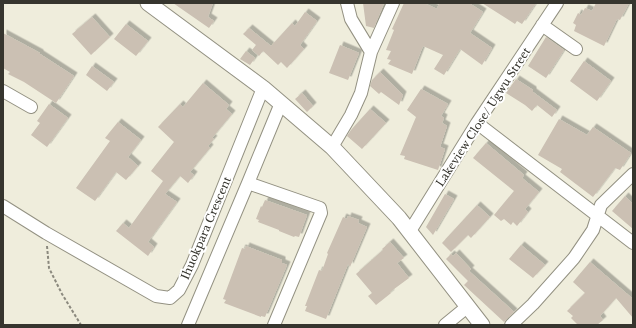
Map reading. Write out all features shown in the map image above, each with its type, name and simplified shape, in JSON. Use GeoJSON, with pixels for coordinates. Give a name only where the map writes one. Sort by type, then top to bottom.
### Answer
{"type":"FeatureCollection","features":[{"type":"Feature","properties":{"kind":"street"},"geometry":{"type":"LineString","coordinates":[[148,3],[263,88],[332,147],[410,231],[482,325]]}},
{"type":"Feature","properties":{"kind":"street"},"geometry":{"type":"LineString","coordinates":[[347,3],[351,19],[371,52]]}},
{"type":"Feature","properties":{"kind":"street"},"geometry":{"type":"LineString","coordinates":[[332,147],[351,115],[361,93],[371,52],[393,3]]}},
{"type":"Feature","properties":{"kind":"street","name":"Lakeview Close/ Ugwu Street"},"geometry":{"type":"LineString","coordinates":[[410,231],[477,124],[557,3]]}},
{"type":"Feature","properties":{"kind":"street"},"geometry":{"type":"LineString","coordinates":[[542,25],[576,49]]}},
{"type":"Feature","properties":{"kind":"street","name":"Ihuokpara Crescent"},"geometry":{"type":"LineString","coordinates":[[3,206],[46,233],[156,296],[170,298],[179,290],[192,265],[263,88]]}},
{"type":"Feature","properties":{"kind":"street"},"geometry":{"type":"LineString","coordinates":[[3,91],[31,106]]}},
{"type":"Feature","properties":{"kind":"street"},"geometry":{"type":"LineString","coordinates":[[188,325],[281,103]]}},
{"type":"Feature","properties":{"kind":"street"},"geometry":{"type":"LineString","coordinates":[[477,124],[633,243]]}},
{"type":"Feature","properties":{"kind":"street"},"geometry":{"type":"LineString","coordinates":[[511,325],[574,258],[593,230],[601,205],[633,174]]}},
{"type":"Feature","properties":{"kind":"street"},"geometry":{"type":"LineString","coordinates":[[248,183],[320,208],[321,213],[274,325]]}},
{"type":"Feature","properties":{"kind":"street"},"geometry":{"type":"LineString","coordinates":[[445,325],[467,307]]}},
{"type":"Feature","properties":{"kind":"path"},"geometry":{"type":"LineString","coordinates":[[46,233],[50,268],[62,294],[81,325]]}},
{"type":"Feature","properties":{"kind":"building"},"geometry":{"type":"Polygon","coordinates":[[[173,3],[213,3],[208,17],[214,21],[209,28],[173,3]]]}},
{"type":"Feature","properties":{"kind":"building"},"geometry":{"type":"Polygon","coordinates":[[[363,3],[384,3],[374,28],[366,26],[363,3]]]}},
{"type":"Feature","properties":{"kind":"building"},"geometry":{"type":"Polygon","coordinates":[[[404,3],[424,3],[437,9],[439,3],[469,3],[483,12],[470,33],[492,48],[482,65],[460,49],[444,75],[434,69],[443,55],[423,46],[412,74],[388,64],[391,60],[387,59],[391,51],[386,50],[394,30],[392,29],[404,3]]]}},
{"type":"Feature","properties":{"kind":"building"},"geometry":{"type":"Polygon","coordinates":[[[482,3],[536,3],[522,24],[517,21],[515,24],[482,3]]]}},
{"type":"Feature","properties":{"kind":"building"},"geometry":{"type":"Polygon","coordinates":[[[596,3],[629,3],[620,20],[617,19],[604,46],[574,31],[576,25],[573,23],[578,13],[581,15],[585,8],[592,11],[596,3]]]}},
{"type":"Feature","properties":{"kind":"building"},"geometry":{"type":"Polygon","coordinates":[[[305,12],[317,21],[300,45],[304,49],[287,68],[281,62],[278,65],[263,51],[259,56],[252,50],[256,45],[243,34],[249,28],[271,46],[292,23],[295,26],[305,12]]]}},
{"type":"Feature","properties":{"kind":"building"},"geometry":{"type":"Polygon","coordinates":[[[92,17],[110,37],[91,55],[72,34],[92,17]]]}},
{"type":"Feature","properties":{"kind":"building"},"geometry":{"type":"Polygon","coordinates":[[[126,24],[148,41],[136,56],[114,39],[126,24]]]}},
{"type":"Feature","properties":{"kind":"building"},"geometry":{"type":"Polygon","coordinates":[[[3,33],[40,53],[74,76],[56,103],[24,82],[8,74],[10,72],[3,68],[3,33]]]}},
{"type":"Feature","properties":{"kind":"building"},"geometry":{"type":"Polygon","coordinates":[[[546,37],[564,50],[546,78],[528,66],[546,37]]]}},
{"type":"Feature","properties":{"kind":"building"},"geometry":{"type":"Polygon","coordinates":[[[340,45],[359,53],[348,80],[329,73],[340,45]]]}},
{"type":"Feature","properties":{"kind":"building"},"geometry":{"type":"Polygon","coordinates":[[[246,51],[255,58],[250,65],[240,59],[246,51]]]}},
{"type":"Feature","properties":{"kind":"building"},"geometry":{"type":"Polygon","coordinates":[[[584,61],[611,81],[597,101],[570,81],[584,61]]]}},
{"type":"Feature","properties":{"kind":"building"},"geometry":{"type":"Polygon","coordinates":[[[92,66],[114,82],[107,91],[86,75],[92,66]]]}},
{"type":"Feature","properties":{"kind":"building"},"geometry":{"type":"Polygon","coordinates":[[[380,72],[403,95],[399,105],[381,92],[379,94],[370,86],[372,80],[380,72]]]}},
{"type":"Feature","properties":{"kind":"building"},"geometry":{"type":"Polygon","coordinates":[[[516,79],[533,90],[533,92],[557,110],[552,117],[537,105],[532,111],[506,93],[516,79]]]}},
{"type":"Feature","properties":{"kind":"building"},"geometry":{"type":"Polygon","coordinates":[[[203,83],[229,105],[226,109],[232,114],[212,138],[214,139],[208,146],[210,148],[190,172],[194,175],[188,183],[180,176],[165,194],[177,202],[148,242],[154,247],[148,256],[116,231],[123,223],[129,228],[163,181],[151,171],[174,142],[158,127],[180,104],[183,107],[203,83]]]}},
{"type":"Feature","properties":{"kind":"building"},"geometry":{"type":"Polygon","coordinates":[[[421,89],[448,104],[441,116],[444,118],[442,123],[447,126],[440,147],[445,149],[438,170],[404,159],[405,156],[400,155],[416,117],[407,110],[421,89]]]}},
{"type":"Feature","properties":{"kind":"building"},"geometry":{"type":"Polygon","coordinates":[[[302,93],[313,106],[307,112],[295,99],[302,93]]]}},
{"type":"Feature","properties":{"kind":"building"},"geometry":{"type":"Polygon","coordinates":[[[49,104],[68,118],[47,147],[31,135],[40,123],[37,121],[49,104]]]}},
{"type":"Feature","properties":{"kind":"building"},"geometry":{"type":"Polygon","coordinates":[[[370,109],[386,123],[362,149],[347,136],[370,109]]]}},
{"type":"Feature","properties":{"kind":"building"},"geometry":{"type":"Polygon","coordinates":[[[559,119],[587,135],[593,127],[631,153],[620,170],[615,168],[593,197],[560,172],[562,169],[538,155],[559,119]]]}},
{"type":"Feature","properties":{"kind":"building"},"geometry":{"type":"Polygon","coordinates":[[[118,122],[141,140],[128,157],[138,166],[126,180],[116,172],[95,201],[76,188],[110,141],[105,138],[118,122]]]}},
{"type":"Feature","properties":{"kind":"building"},"geometry":{"type":"Polygon","coordinates":[[[486,143],[524,175],[522,178],[539,192],[525,209],[528,212],[517,226],[513,222],[511,225],[504,219],[501,221],[494,215],[514,191],[473,158],[486,143]]]}},
{"type":"Feature","properties":{"kind":"building"},"geometry":{"type":"Polygon","coordinates":[[[445,194],[454,199],[433,235],[426,227],[445,194]]]}},
{"type":"Feature","properties":{"kind":"building"},"geometry":{"type":"Polygon","coordinates":[[[625,196],[633,204],[633,229],[612,211],[625,196]]]}},
{"type":"Feature","properties":{"kind":"building"},"geometry":{"type":"Polygon","coordinates":[[[265,200],[307,215],[299,237],[294,237],[258,222],[259,220],[256,219],[265,200]]]}},
{"type":"Feature","properties":{"kind":"building"},"geometry":{"type":"Polygon","coordinates":[[[477,205],[490,217],[471,238],[468,235],[451,252],[442,243],[477,205]]]}},
{"type":"Feature","properties":{"kind":"building"},"geometry":{"type":"Polygon","coordinates":[[[348,216],[359,220],[358,223],[367,227],[350,267],[348,264],[326,319],[305,311],[307,306],[305,306],[319,270],[322,271],[328,254],[327,253],[343,217],[347,219],[348,216]]]}},
{"type":"Feature","properties":{"kind":"building"},"geometry":{"type":"Polygon","coordinates":[[[390,242],[404,258],[397,263],[409,278],[376,305],[368,296],[372,293],[356,274],[390,242]]]}},
{"type":"Feature","properties":{"kind":"building"},"geometry":{"type":"Polygon","coordinates":[[[521,245],[545,265],[533,278],[509,259],[521,245]]]}},
{"type":"Feature","properties":{"kind":"building"},"geometry":{"type":"Polygon","coordinates":[[[246,246],[282,260],[282,263],[287,265],[265,317],[261,317],[224,303],[226,300],[223,299],[242,248],[245,249],[246,246]]]}},
{"type":"Feature","properties":{"kind":"building"},"geometry":{"type":"Polygon","coordinates":[[[456,253],[471,269],[469,271],[514,312],[504,322],[464,285],[468,281],[446,259],[451,254],[453,256],[456,253]]]}},
{"type":"Feature","properties":{"kind":"building"},"geometry":{"type":"Polygon","coordinates":[[[590,262],[633,299],[633,318],[616,298],[600,316],[603,320],[597,325],[578,325],[571,318],[573,316],[567,311],[585,293],[573,282],[590,262]]]}}]}
